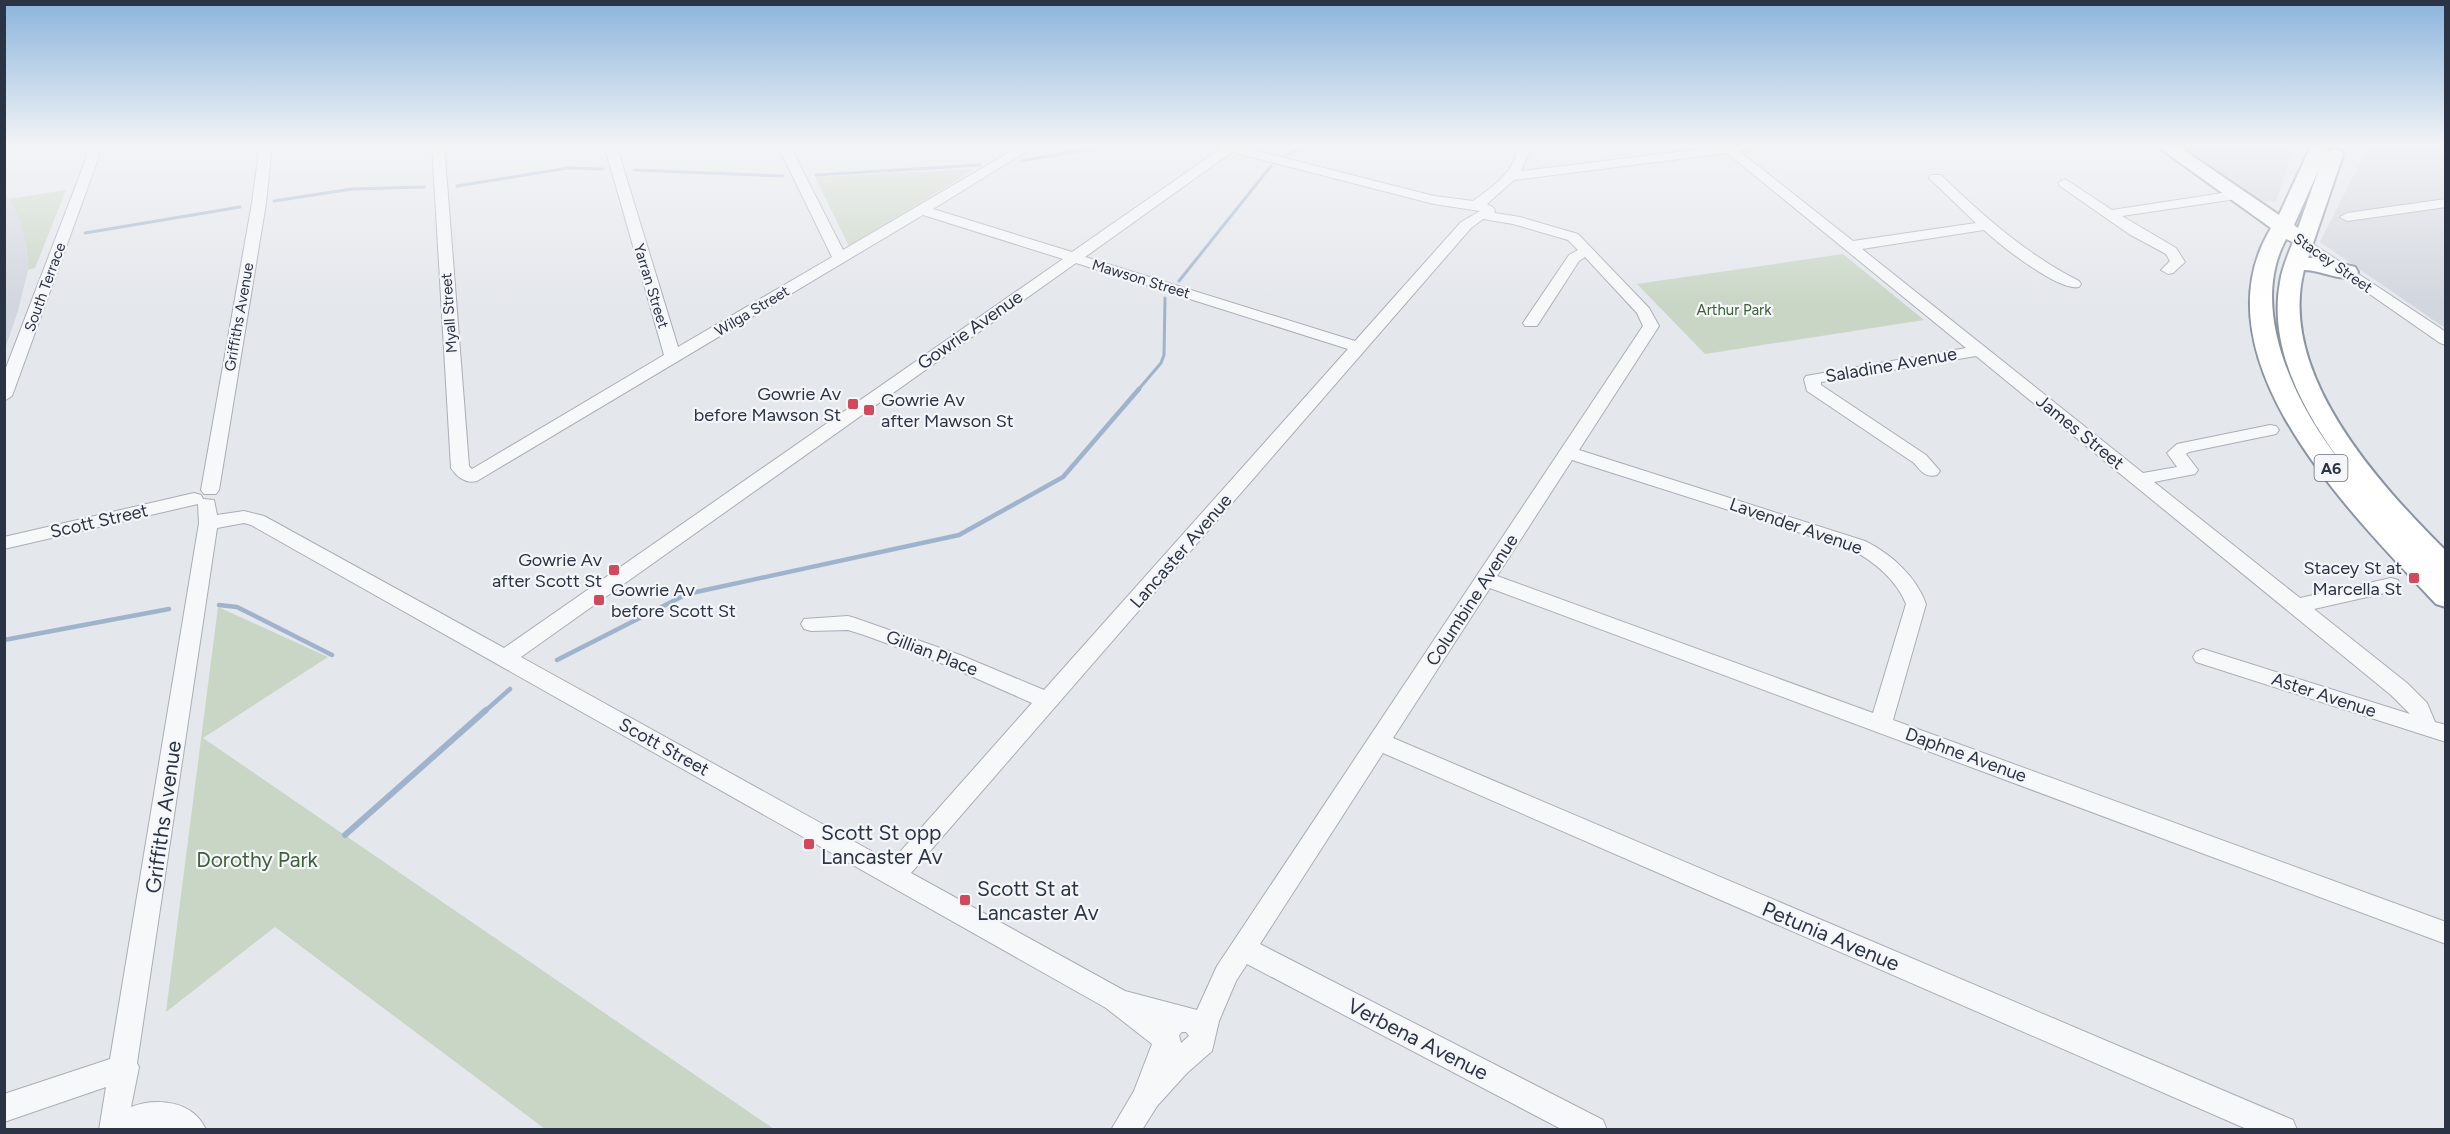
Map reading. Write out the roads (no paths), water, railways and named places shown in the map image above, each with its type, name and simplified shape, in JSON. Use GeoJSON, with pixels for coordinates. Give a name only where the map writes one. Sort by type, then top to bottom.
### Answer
{"type":"FeatureCollection","features":[{"type":"Feature","properties":{"kind":"highway","name":"A6"},"geometry":{"type":"LineString","coordinates":[[2296,197],[2267,254],[2260,299],[2266,342],[2282,386],[2306,431],[2345,486],[2369,516],[2445,597]]}},
{"type":"Feature","properties":{"kind":"highway","name":"A6"},"geometry":{"type":"LineString","coordinates":[[2319,197],[2289,285],[2288,312],[2293,345],[2309,389],[2332,432],[2369,484],[2445,569]]}},
{"type":"Feature","properties":{"kind":"highway","name":"Stacey Street"},"geometry":{"type":"LineString","coordinates":[[2241,198],[2287,217],[2300,253]]}},
{"type":"Feature","properties":{"kind":"highway"},"geometry":{"type":"LineString","coordinates":[[2300,253],[2317,264],[2347,272]]}},
{"type":"Feature","properties":{"kind":"street","name":"South Terrace"},"geometry":{"type":"LineString","coordinates":[[4,396],[78,197]]}},
{"type":"Feature","properties":{"kind":"street","name":"Griffiths Avenue"},"geometry":{"type":"LineString","coordinates":[[114,1128],[125,1067],[205,504],[260,197]]}},
{"type":"Feature","properties":{"kind":"street","name":"Myall Street"},"geometry":{"type":"LineString","coordinates":[[442,197],[460,468],[471,477]]}},
{"type":"Feature","properties":{"kind":"street","name":"Yarran Street"},"geometry":{"type":"LineString","coordinates":[[626,197],[673,358]]}},
{"type":"Feature","properties":{"kind":"street"},"geometry":{"type":"LineString","coordinates":[[809,197],[840,259]]}},
{"type":"Feature","properties":{"kind":"street","name":"Wilga Street"},"geometry":{"type":"LineString","coordinates":[[471,477],[944,197]]}},
{"type":"Feature","properties":{"kind":"street","name":"Gowrie Avenue"},"geometry":{"type":"LineString","coordinates":[[504,658],[1160,197]]}},
{"type":"Feature","properties":{"kind":"street"},"geometry":{"type":"LineString","coordinates":[[1422,197],[1477,212]]}},
{"type":"Feature","properties":{"kind":"street","name":"Lancaster Avenue"},"geometry":{"type":"LineString","coordinates":[[894,875],[1490,197]]}},
{"type":"Feature","properties":{"kind":"street","name":"James Street"},"geometry":{"type":"LineString","coordinates":[[1789,197],[2413,702],[2436,731]]}},
{"type":"Feature","properties":{"kind":"street"},"geometry":{"type":"LineString","coordinates":[[1955,197],[1985,226],[2059,277],[2074,284]]}},
{"type":"Feature","properties":{"kind":"street"},"geometry":{"type":"LineString","coordinates":[[2085,197],[2134,231],[2171,251],[2178,262],[2168,270]]}},
{"type":"Feature","properties":{"kind":"street"},"geometry":{"type":"LineString","coordinates":[[2110,214],[2241,198]]}},
{"type":"Feature","properties":{"kind":"street"},"geometry":{"type":"LineString","coordinates":[[2347,217],[2445,203]]}},
{"type":"Feature","properties":{"kind":"street","name":"Mawson Street"},"geometry":{"type":"LineString","coordinates":[[922,210],[1359,347]]}},
{"type":"Feature","properties":{"kind":"street","name":"Columbine Avenue"},"geometry":{"type":"LineString","coordinates":[[1182,1035],[1210,1010],[1226,974],[1651,326],[1647,314],[1574,237],[1477,212]]}},
{"type":"Feature","properties":{"kind":"street"},"geometry":{"type":"LineString","coordinates":[[1850,246],[1985,226]]}},
{"type":"Feature","properties":{"kind":"street"},"geometry":{"type":"LineString","coordinates":[[1531,323],[1574,258],[1589,252]]}},
{"type":"Feature","properties":{"kind":"street","name":"Stacey Street"},"geometry":{"type":"LineString","coordinates":[[2347,272],[2445,340]]}},
{"type":"Feature","properties":{"kind":"street"},"geometry":{"type":"LineString","coordinates":[[2428,328],[2445,325]]}},
{"type":"Feature","properties":{"kind":"street","name":"Saladine Avenue"},"geometry":{"type":"LineString","coordinates":[[1931,471],[1920,459],[1813,387],[1812,379],[1979,351]]}},
{"type":"Feature","properties":{"kind":"street"},"geometry":{"type":"LineString","coordinates":[[2139,479],[2189,470],[2176,453],[2183,448],[2270,430]]}},
{"type":"Feature","properties":{"kind":"street","name":"Lavender Avenue"},"geometry":{"type":"LineString","coordinates":[[1569,453],[1858,545],[1876,555],[1912,593],[1917,604],[1881,723]]}},
{"type":"Feature","properties":{"kind":"street","name":"Scott Street"},"geometry":{"type":"LineString","coordinates":[[4,543],[205,504],[238,518],[254,518],[1115,999],[1158,1030],[1182,1035]]}},
{"type":"Feature","properties":{"kind":"street","name":"Daphne Avenue"},"geometry":{"type":"LineString","coordinates":[[1486,579],[2445,933]]}},
{"type":"Feature","properties":{"kind":"street"},"geometry":{"type":"LineString","coordinates":[[2296,606],[2391,585]]}},
{"type":"Feature","properties":{"kind":"street","name":"Gillian Place"},"geometry":{"type":"LineString","coordinates":[[811,624],[848,623],[871,630],[946,657],[1048,701]]}},
{"type":"Feature","properties":{"kind":"street","name":"Aster Avenue"},"geometry":{"type":"LineString","coordinates":[[2204,657],[2436,731]]}},
{"type":"Feature","properties":{"kind":"street","name":"Petunia Avenue"},"geometry":{"type":"LineString","coordinates":[[1380,742],[2283,1130]]}},
{"type":"Feature","properties":{"kind":"street","name":"Verbena Avenue"},"geometry":{"type":"LineString","coordinates":[[1244,949],[1593,1130]]}},
{"type":"Feature","properties":{"kind":"street"},"geometry":{"type":"LineString","coordinates":[[1125,1130],[1147,1096],[1177,1064],[1182,1035]]}},
{"type":"Feature","properties":{"kind":"street"},"geometry":{"type":"LineString","coordinates":[[4,1108],[125,1067]]}},
{"type":"Feature","properties":{"kind":"street"},"geometry":{"type":"LineString","coordinates":[[114,1128],[139,1117],[160,1113],[176,1116],[192,1130]]}},
{"type":"Feature","properties":{"kind":"waterway"},"geometry":{"type":"LineString","coordinates":[[274,201],[301,197]]}},
{"type":"Feature","properties":{"kind":"waterway"},"geometry":{"type":"LineString","coordinates":[[1179,281],[1246,197]]}},
{"type":"Feature","properties":{"kind":"waterway"},"geometry":{"type":"LineString","coordinates":[[85,233],[240,207]]}},
{"type":"Feature","properties":{"kind":"waterway"},"geometry":{"type":"LineString","coordinates":[[1138,390],[1161,363],[1164,355],[1165,298]]}},
{"type":"Feature","properties":{"kind":"waterway"},"geometry":{"type":"LineString","coordinates":[[557,660],[687,594],[959,535],[1063,477],[1139,389]]}},
{"type":"Feature","properties":{"kind":"waterway"},"geometry":{"type":"LineString","coordinates":[[219,605],[237,607],[332,655]]}},
{"type":"Feature","properties":{"kind":"waterway"},"geometry":{"type":"LineString","coordinates":[[4,640],[169,609]]}},
{"type":"Feature","properties":{"kind":"waterway"},"geometry":{"type":"LineString","coordinates":[[484,712],[510,689]]}},
{"type":"Feature","properties":{"kind":"waterway"},"geometry":{"type":"LineString","coordinates":[[345,835],[486,710]]}},
{"type":"Feature","properties":{"kind":"place","name":"Gowrie Av before Mawson St"},"geometry":{"type":"Point","coordinates":[853,404]}},
{"type":"Feature","properties":{"kind":"place","name":"Gowrie Av after Mawson St"},"geometry":{"type":"Point","coordinates":[869,410]}},
{"type":"Feature","properties":{"kind":"place","name":"Gowrie Av after Scott St"},"geometry":{"type":"Point","coordinates":[614,570]}},
{"type":"Feature","properties":{"kind":"place","name":"Stacey St at Marcella St"},"geometry":{"type":"Point","coordinates":[2414,578]}},
{"type":"Feature","properties":{"kind":"place","name":"Gowrie Av before Scott St"},"geometry":{"type":"Point","coordinates":[599,600]}},
{"type":"Feature","properties":{"kind":"place","name":"Scott St opp Lancaster Av"},"geometry":{"type":"Point","coordinates":[809,844]}},
{"type":"Feature","properties":{"kind":"place","name":"Scott St at Lancaster Av"},"geometry":{"type":"Point","coordinates":[965,900]}},
{"type":"Feature","properties":{"kind":"park label","name":"Arthur Park"},"geometry":{"type":"Point","coordinates":[1734,310]}},
{"type":"Feature","properties":{"kind":"park label","name":"Dorothy Park"},"geometry":{"type":"Point","coordinates":[257,859]}}]}
